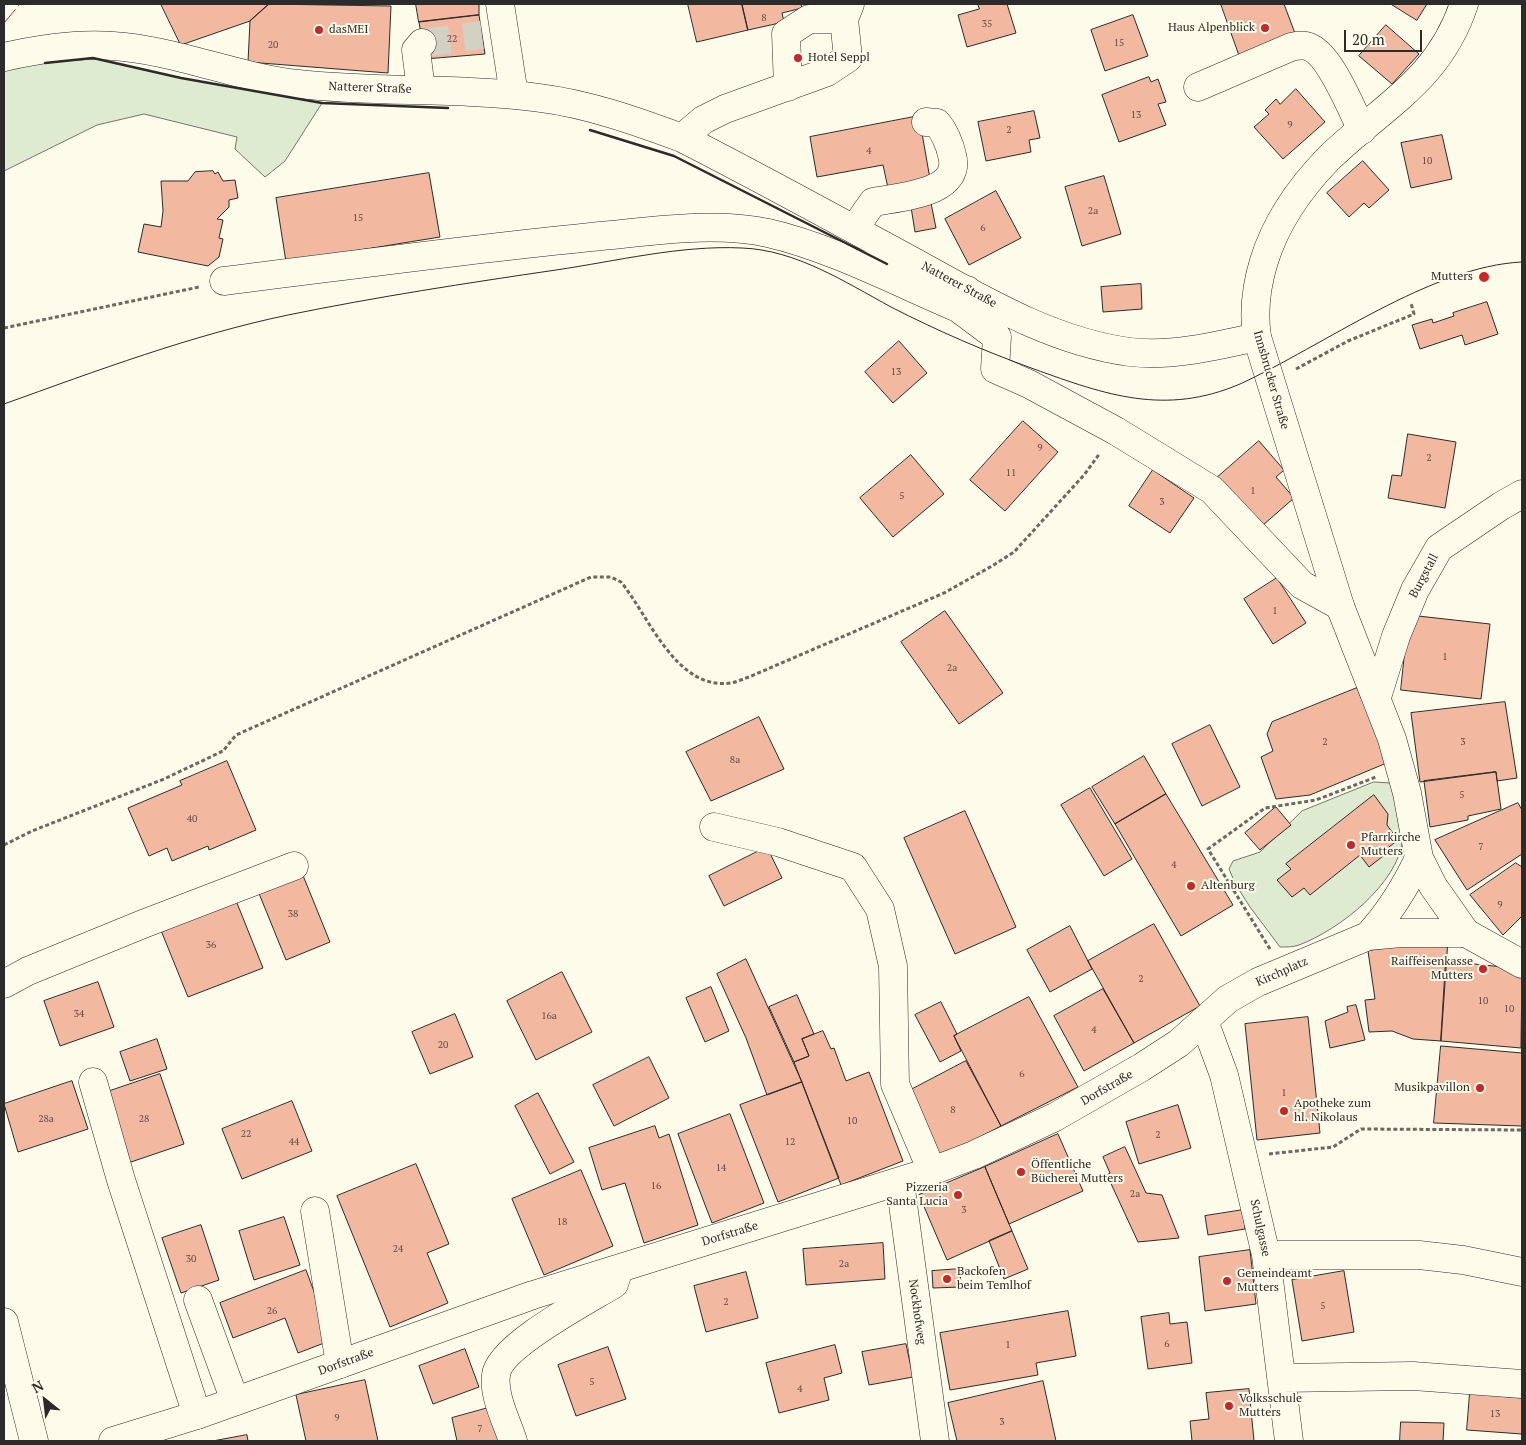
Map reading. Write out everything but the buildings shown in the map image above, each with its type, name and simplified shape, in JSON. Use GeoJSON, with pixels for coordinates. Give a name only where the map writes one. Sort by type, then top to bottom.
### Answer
{"type":"FeatureCollection","features":[{"type":"Feature","properties":{"kind":"main road"},"geometry":{"type":"LineString","coordinates":[[500,4],[506,95]]}},
{"type":"Feature","properties":{"kind":"main road","name":"Innsbrucker Straße"},"geometry":{"type":"LineString","coordinates":[[1377,697],[1340,606],[1271,382],[1257,336],[1254,317],[1255,297],[1268,248],[1278,224],[1292,201],[1310,178],[1424,75],[1449,39],[1464,4]]}},
{"type":"Feature","properties":{"kind":"main road"},"geometry":{"type":"LineString","coordinates":[[682,138],[703,120],[725,109],[788,87],[827,72],[855,55],[847,11],[809,19],[786,34],[788,87]]}},
{"type":"Feature","properties":{"kind":"main road"},"geometry":{"type":"LineString","coordinates":[[482,34],[489,35],[506,95]]}},
{"type":"Feature","properties":{"kind":"main road"},"geometry":{"type":"LineString","coordinates":[[422,44],[416,50],[422,90]]}},
{"type":"Feature","properties":{"kind":"main road","name":"Natterer Straße"},"geometry":{"type":"LineString","coordinates":[[4,57],[56,48],[112,46],[139,49],[260,78],[296,84],[332,88],[422,90],[506,95],[540,98],[598,110],[682,138],[854,229],[962,299],[1075,341],[1131,352],[1159,353],[1192,350],[1257,336]]}},
{"type":"Feature","properties":{"kind":"main road"},"geometry":{"type":"LineString","coordinates":[[1198,87],[1291,47],[1307,46],[1318,52],[1329,66],[1362,130]]}},
{"type":"Feature","properties":{"kind":"main road"},"geometry":{"type":"LineString","coordinates":[[854,229],[873,202],[935,189],[948,178],[953,170],[951,150],[940,127],[933,122],[926,122]]}},
{"type":"Feature","properties":{"kind":"main road"},"geometry":{"type":"LineString","coordinates":[[224,281],[514,244],[676,230],[723,228],[767,233],[807,244],[962,299],[997,337],[995,369],[1029,384],[1116,432],[1212,490],[1302,585],[1340,606]]}},
{"type":"Feature","properties":{"kind":"main road","name":"Burgstall"},"geometry":{"type":"LineString","coordinates":[[1377,697],[1396,636],[1416,590],[1439,548],[1522,494]]}},
{"type":"Feature","properties":{"kind":"main road","name":"Kirchplatz"},"geometry":{"type":"LineString","coordinates":[[1377,697],[1400,767],[1419,858],[1434,886],[1466,933],[1522,964]]}},
{"type":"Feature","properties":{"kind":"main road"},"geometry":{"type":"LineString","coordinates":[[714,827],[778,842],[853,867],[875,901],[880,909],[893,966],[896,1084],[932,1171]]}},
{"type":"Feature","properties":{"kind":"main road","name":"Kirchplatz"},"geometry":{"type":"LineString","coordinates":[[1368,936],[1390,912],[1406,886],[1419,858]]}},
{"type":"Feature","properties":{"kind":"main road"},"geometry":{"type":"LineString","coordinates":[[4,984],[28,971],[143,924],[294,866]]}},
{"type":"Feature","properties":{"kind":"main road","name":"Kirchplatz"},"geometry":{"type":"LineString","coordinates":[[1204,1022],[1240,992],[1284,971],[1368,936],[1418,932],[1466,933]]}},
{"type":"Feature","properties":{"kind":"main road","name":"Dorfstraße"},"geometry":{"type":"LineString","coordinates":[[113,1441],[197,1415],[533,1296],[932,1171],[990,1148],[1055,1117],[1163,1054],[1204,1022]]}},
{"type":"Feature","properties":{"kind":"main road","name":"Schulgasse"},"geometry":{"type":"LineString","coordinates":[[1204,1022],[1224,1075],[1266,1254],[1289,1441]]}},
{"type":"Feature","properties":{"kind":"main road"},"geometry":{"type":"LineString","coordinates":[[93,1082],[121,1180],[197,1415]]}},
{"type":"Feature","properties":{"kind":"main road","name":"Nockhofweg"},"geometry":{"type":"LineString","coordinates":[[900,1182],[935,1441]]}},
{"type":"Feature","properties":{"kind":"main road"},"geometry":{"type":"LineString","coordinates":[[315,1211],[340,1364]]}},
{"type":"Feature","properties":{"kind":"main road"},"geometry":{"type":"LineString","coordinates":[[1266,1254],[1419,1255],[1522,1272]]}},
{"type":"Feature","properties":{"kind":"main road"},"geometry":{"type":"LineString","coordinates":[[513,1441],[496,1384],[498,1366],[505,1356],[525,1340],[614,1284],[619,1269]]}},
{"type":"Feature","properties":{"kind":"main road"},"geometry":{"type":"LineString","coordinates":[[198,1300],[235,1401]]}},
{"type":"Feature","properties":{"kind":"main road"},"geometry":{"type":"LineString","coordinates":[[4,1322],[34,1441]]}},
{"type":"Feature","properties":{"kind":"main road"},"geometry":{"type":"LineString","coordinates":[[1282,1378],[1413,1376],[1522,1384]]}},
{"type":"Feature","properties":{"kind":"path"},"geometry":{"type":"LineString","coordinates":[[4,328],[224,281]]}},
{"type":"Feature","properties":{"kind":"path"},"geometry":{"type":"LineString","coordinates":[[1271,382],[1348,341],[1414,314],[1411,303]]}},
{"type":"Feature","properties":{"kind":"path"},"geometry":{"type":"LineString","coordinates":[[4,846],[32,832],[164,779],[224,751],[236,735],[591,577],[612,577],[621,582],[667,651],[680,666],[696,676],[712,682],[730,683],[749,677],[944,593],[992,566],[1014,552],[1084,475]]}},
{"type":"Feature","properties":{"kind":"path"},"geometry":{"type":"LineString","coordinates":[[1284,971],[1208,850],[1265,808],[1316,800],[1400,767]]}},
{"type":"Feature","properties":{"kind":"path"},"geometry":{"type":"LineString","coordinates":[[1244,1159],[1333,1147],[1361,1129],[1522,1130]]}},
{"type":"Feature","properties":{"kind":"green space"},"geometry":{"type":"Polygon","coordinates":[[[93,58],[181,78],[322,103],[285,161],[265,177],[235,149],[237,137],[144,114],[97,125],[4,171],[4,70],[26,65],[93,58]]]}},
{"type":"Feature","properties":{"kind":"green space"},"geometry":{"type":"Polygon","coordinates":[[[1374,782],[1391,783],[1402,827],[1403,839],[1399,856],[1390,872],[1364,903],[1348,917],[1315,938],[1292,947],[1280,947],[1236,885],[1229,869],[1233,861],[1260,852],[1302,811],[1374,782]]]}},
{"type":"Feature","properties":{"kind":"tunnel"},"geometry":{"type":"LineString","coordinates":[[422,43],[482,35]]}},
{"type":"Feature","properties":{"kind":"tram line"},"geometry":{"type":"LineString","coordinates":[[4,404],[180,343],[288,315],[354,302],[672,251],[719,248],[762,250],[801,261],[838,278],[909,316],[961,340],[1015,362],[1086,387],[1136,398],[1186,399],[1213,394],[1240,384],[1378,310],[1451,277],[1487,267],[1522,262]]}},
{"type":"Feature","properties":{"kind":"wall"},"geometry":{"type":"LineString","coordinates":[[45,63],[93,58],[181,78],[322,103],[448,108]]}},
{"type":"Feature","properties":{"kind":"wall"},"geometry":{"type":"LineString","coordinates":[[590,130],[674,156],[887,264]]}},
{"type":"Feature","properties":{"kind":"power"},"geometry":{"type":"LineString","coordinates":[[4,23],[20,4]]}},
{"type":"Feature","properties":{"kind":"place","name":"Haus Alpenblick"},"geometry":{"type":"Point","coordinates":[1265,28]}},
{"type":"Feature","properties":{"kind":"place","name":"dasMEI"},"geometry":{"type":"Point","coordinates":[319,30]}},
{"type":"Feature","properties":{"kind":"place","name":"Hotel Seppl"},"geometry":{"type":"Point","coordinates":[798,58]}},
{"type":"Feature","properties":{"kind":"place","name":"Mutters"},"geometry":{"type":"Point","coordinates":[1484,277]}},
{"type":"Feature","properties":{"kind":"place","name":"Pfarrkirche Mutters"},"geometry":{"type":"Point","coordinates":[1351,845]}},
{"type":"Feature","properties":{"kind":"place","name":"Altenburg"},"geometry":{"type":"Point","coordinates":[1191,886]}},
{"type":"Feature","properties":{"kind":"place","name":"Raiffeisenkasse Mutters"},"geometry":{"type":"Point","coordinates":[1483,969]}},
{"type":"Feature","properties":{"kind":"place","name":"Musikpavillon"},"geometry":{"type":"Point","coordinates":[1480,1088]}},
{"type":"Feature","properties":{"kind":"place","name":"Apotheke zum hl. Nikolaus"},"geometry":{"type":"Point","coordinates":[1284,1111]}},
{"type":"Feature","properties":{"kind":"place","name":"Öffentliche Bücherei Mutters"},"geometry":{"type":"Point","coordinates":[1021,1172]}},
{"type":"Feature","properties":{"kind":"place","name":"Pizzeria Santa Lucia"},"geometry":{"type":"Point","coordinates":[958,1195]}},
{"type":"Feature","properties":{"kind":"place","name":"Backofen beim Temlhof"},"geometry":{"type":"Point","coordinates":[947,1279]}},
{"type":"Feature","properties":{"kind":"place","name":"Gemeindeamt Mutters"},"geometry":{"type":"Point","coordinates":[1227,1281]}},
{"type":"Feature","properties":{"kind":"place","name":"Volksschule Mutters"},"geometry":{"type":"Point","coordinates":[1229,1406]}}]}
